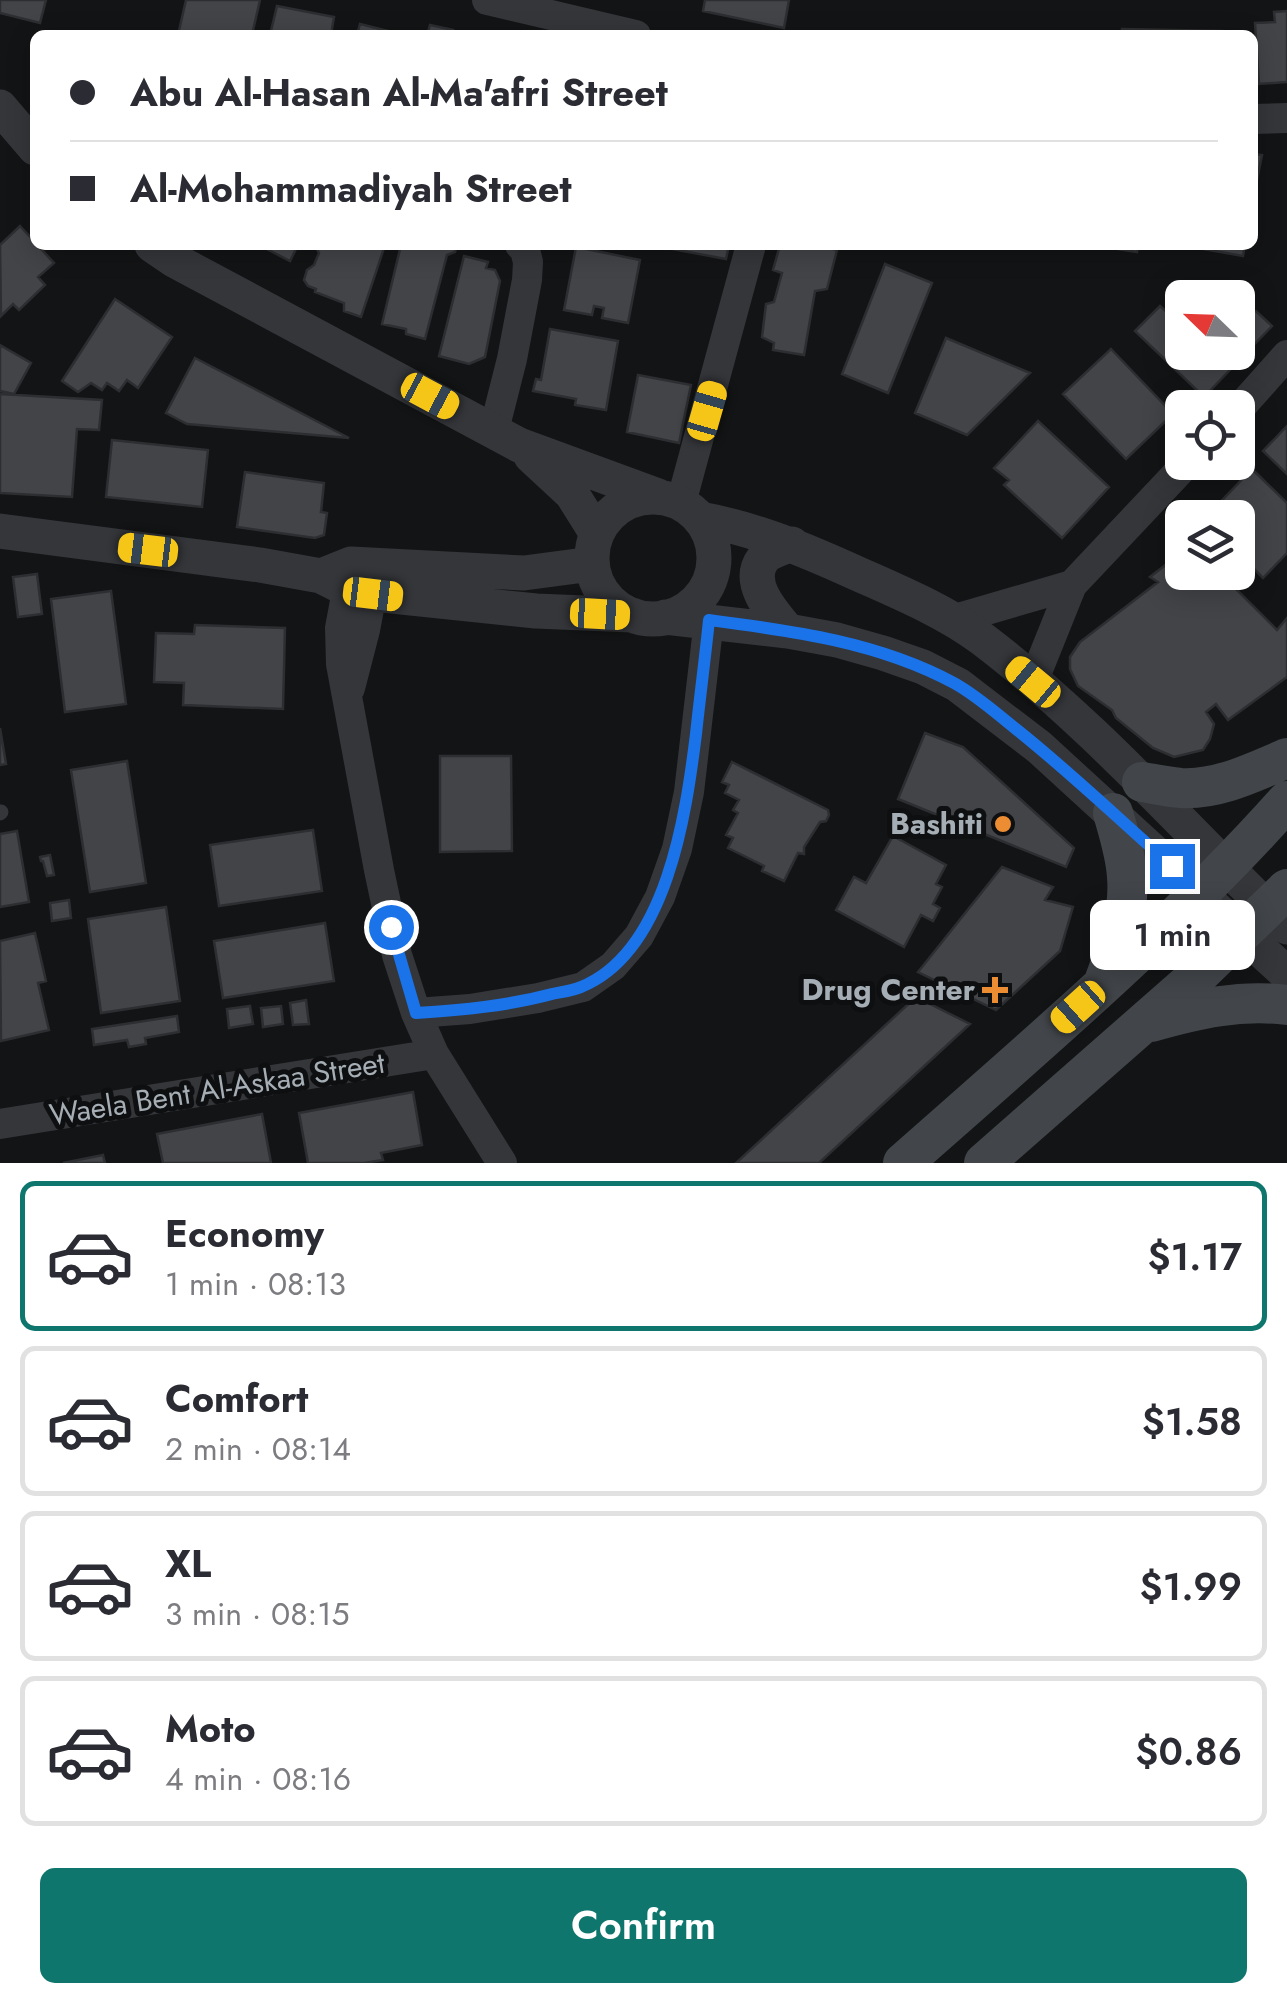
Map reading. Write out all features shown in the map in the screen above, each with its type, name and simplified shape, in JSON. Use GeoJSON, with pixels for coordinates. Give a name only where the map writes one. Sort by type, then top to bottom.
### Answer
{"type":"FeatureCollection","features":[{"type":"Feature","properties":{"kind":"main road"},"geometry":{"type":"LineString","coordinates":[[1142,782],[1197,788],[1237,778],[1287,758]]}},
{"type":"Feature","properties":{"kind":"main road"},"geometry":{"type":"LineString","coordinates":[[903,1163],[1103,985],[1287,801]]}},
{"type":"Feature","properties":{"kind":"main road"},"geometry":{"type":"LineString","coordinates":[[1103,985],[1123,926],[1127,895],[1125,864],[1113,813]]}},
{"type":"Feature","properties":{"kind":"main road"},"geometry":{"type":"LineString","coordinates":[[984,1163],[1271,914]]}},
{"type":"Feature","properties":{"kind":"main road"},"geometry":{"type":"LineString","coordinates":[[1142,1024],[1223,1005],[1287,1006]]}},
{"type":"Feature","properties":{"kind":"street"},"geometry":{"type":"LineString","coordinates":[[487,0],[615,30]]}},
{"type":"Feature","properties":{"kind":"street"},"geometry":{"type":"LineString","coordinates":[[0,107],[30,142]]}},
{"type":"Feature","properties":{"kind":"street"},"geometry":{"type":"LineString","coordinates":[[1258,119],[1287,118]]}},
{"type":"Feature","properties":{"kind":"street"},"geometry":{"type":"LineString","coordinates":[[168,250],[506,438],[680,506],[792,544],[952,620],[1033,682],[1142,782],[1212,880]]}},
{"type":"Feature","properties":{"kind":"street"},"geometry":{"type":"LineString","coordinates":[[506,438],[512,359],[528,280],[525,250]]}},
{"type":"Feature","properties":{"kind":"street"},"geometry":{"type":"LineString","coordinates":[[680,506],[750,250]]}},
{"type":"Feature","properties":{"kind":"street"},"geometry":{"type":"LineString","coordinates":[[1255,391],[1287,355]]}},
{"type":"Feature","properties":{"kind":"street"},"geometry":{"type":"LineString","coordinates":[[506,438],[572,494],[595,549],[601,590],[620,609],[649,616],[684,610],[700,596],[710,578],[714,557],[711,536],[680,506],[643,497],[605,520],[595,549]]}},
{"type":"Feature","properties":{"kind":"street"},"geometry":{"type":"LineString","coordinates":[[1033,682],[1072,586],[1171,480]]}},
{"type":"Feature","properties":{"kind":"street"},"geometry":{"type":"LineString","coordinates":[[0,531],[354,578],[502,608],[709,620],[788,630],[883,653],[958,685],[1039,747],[1113,813],[1212,880],[1271,914],[1287,974]]}},
{"type":"Feature","properties":{"kind":"street"},"geometry":{"type":"LineString","coordinates":[[788,630],[764,599],[757,573],[770,553],[792,544]]}},
{"type":"Feature","properties":{"kind":"street"},"geometry":{"type":"LineString","coordinates":[[354,578],[524,573],[595,549]]}},
{"type":"Feature","properties":{"kind":"street"},"geometry":{"type":"LineString","coordinates":[[354,578],[340,628],[340,648],[378,870],[397,955],[434,1054],[502,1163]]}},
{"type":"Feature","properties":{"kind":"street"},"geometry":{"type":"LineString","coordinates":[[952,620],[1072,586]]}},
{"type":"Feature","properties":{"kind":"street"},"geometry":{"type":"LineString","coordinates":[[416,1013],[470,1010],[583,986],[613,966],[639,936],[660,897],[677,849],[689,792],[709,620]]}},
{"type":"Feature","properties":{"kind":"street","name":"Waela Bent Al-Askaa Street"},"geometry":{"type":"LineString","coordinates":[[0,1124],[434,1054]]}},
{"type":"Feature","properties":{"kind":"building"},"geometry":{"type":"Polygon","coordinates":[[[0,0],[46,0],[40,23],[0,13],[0,0]]]}},
{"type":"Feature","properties":{"kind":"building"},"geometry":{"type":"Polygon","coordinates":[[[186,0],[260,0],[253,30],[179,30],[186,0]]]}},
{"type":"Feature","properties":{"kind":"building"},"geometry":{"type":"Polygon","coordinates":[[[705,0],[789,0],[784,28],[703,11],[705,0]]]}},
{"type":"Feature","properties":{"kind":"building"},"geometry":{"type":"Polygon","coordinates":[[[277,6],[334,17],[332,30],[271,30],[277,6]]]}},
{"type":"Feature","properties":{"kind":"building"},"geometry":{"type":"Polygon","coordinates":[[[1287,11],[1287,82],[1259,84],[1255,23],[1275,22],[1274,12],[1287,11]]]}},
{"type":"Feature","properties":{"kind":"building"},"geometry":{"type":"Polygon","coordinates":[[[360,24],[384,30],[358,30],[360,24]]]}},
{"type":"Feature","properties":{"kind":"building"},"geometry":{"type":"Polygon","coordinates":[[[20,226],[30,237],[30,250],[42,250],[54,263],[38,277],[45,285],[19,310],[13,304],[1,316],[0,245],[20,226]]]}},
{"type":"Feature","properties":{"kind":"building"},"geometry":{"type":"Polygon","coordinates":[[[269,250],[296,250],[290,261],[269,250]]]}},
{"type":"Feature","properties":{"kind":"building"},"geometry":{"type":"Polygon","coordinates":[[[318,250],[383,250],[361,317],[344,311],[344,303],[315,292],[304,280],[318,250]]]}},
{"type":"Feature","properties":{"kind":"building"},"geometry":{"type":"Polygon","coordinates":[[[400,250],[456,250],[447,255],[425,339],[406,334],[406,329],[382,324],[400,250]]]}},
{"type":"Feature","properties":{"kind":"building"},"geometry":{"type":"Polygon","coordinates":[[[575,250],[640,260],[628,323],[602,318],[604,308],[594,306],[592,315],[564,310],[575,250]]]}},
{"type":"Feature","properties":{"kind":"building"},"geometry":{"type":"Polygon","coordinates":[[[677,250],[728,250],[726,259],[677,250]]]}},
{"type":"Feature","properties":{"kind":"building"},"geometry":{"type":"Polygon","coordinates":[[[779,250],[837,250],[827,289],[815,291],[804,355],[773,350],[774,343],[762,337],[766,304],[774,302],[782,273],[773,270],[779,250]]]}},
{"type":"Feature","properties":{"kind":"building"},"geometry":{"type":"Polygon","coordinates":[[[1209,250],[1244,250],[1243,256],[1209,250]]]}},
{"type":"Feature","properties":{"kind":"building"},"geometry":{"type":"Polygon","coordinates":[[[464,256],[488,262],[486,268],[495,270],[500,281],[485,357],[469,364],[439,356],[464,256]]]}},
{"type":"Feature","properties":{"kind":"building"},"geometry":{"type":"Polygon","coordinates":[[[885,264],[932,283],[888,393],[842,374],[885,264]]]}},
{"type":"Feature","properties":{"kind":"building"},"geometry":{"type":"Polygon","coordinates":[[[115,299],[172,337],[138,388],[127,380],[119,391],[107,383],[102,390],[91,383],[78,392],[62,381],[115,299]]]}},
{"type":"Feature","properties":{"kind":"building"},"geometry":{"type":"Polygon","coordinates":[[[1160,306],[1165,310],[1165,360],[1135,331],[1160,306]]]}},
{"type":"Feature","properties":{"kind":"building"},"geometry":{"type":"Polygon","coordinates":[[[1255,311],[1272,326],[1255,344],[1255,311]]]}},
{"type":"Feature","properties":{"kind":"building"},"geometry":{"type":"Polygon","coordinates":[[[550,329],[618,341],[606,410],[575,405],[576,399],[533,391],[536,379],[541,380],[550,329]]]}},
{"type":"Feature","properties":{"kind":"building"},"geometry":{"type":"Polygon","coordinates":[[[946,338],[1030,373],[967,435],[915,413],[946,338]]]}},
{"type":"Feature","properties":{"kind":"building"},"geometry":{"type":"Polygon","coordinates":[[[0,345],[31,363],[14,394],[0,391],[0,345]]]}},
{"type":"Feature","properties":{"kind":"building"},"geometry":{"type":"Polygon","coordinates":[[[1111,349],[1165,406],[1165,422],[1126,459],[1063,394],[1111,349]]]}},
{"type":"Feature","properties":{"kind":"building"},"geometry":{"type":"Polygon","coordinates":[[[195,358],[349,438],[187,424],[166,413],[195,358]]]}},
{"type":"Feature","properties":{"kind":"building"},"geometry":{"type":"Polygon","coordinates":[[[1176,370],[1230,370],[1211,390],[1197,390],[1176,370]]]}},
{"type":"Feature","properties":{"kind":"building"},"geometry":{"type":"Polygon","coordinates":[[[638,375],[691,385],[679,443],[627,432],[638,375]]]}},
{"type":"Feature","properties":{"kind":"building"},"geometry":{"type":"Polygon","coordinates":[[[0,394],[102,400],[99,430],[77,429],[72,497],[0,493],[0,394]]]}},
{"type":"Feature","properties":{"kind":"building"},"geometry":{"type":"Polygon","coordinates":[[[1038,421],[1109,487],[1062,538],[1004,485],[1009,480],[994,468],[1038,421]]]}},
{"type":"Feature","properties":{"kind":"building"},"geometry":{"type":"Polygon","coordinates":[[[1287,426],[1287,474],[1263,451],[1287,426]]]}},
{"type":"Feature","properties":{"kind":"building"},"geometry":{"type":"Polygon","coordinates":[[[112,440],[208,450],[202,507],[106,497],[112,440]]]}},
{"type":"Feature","properties":{"kind":"building"},"geometry":{"type":"Polygon","coordinates":[[[245,472],[324,483],[324,535],[315,538],[237,527],[245,472]]]}},
{"type":"Feature","properties":{"kind":"building"},"geometry":{"type":"Polygon","coordinates":[[[1255,472],[1287,503],[1287,553],[1263,578],[1255,570],[1255,500],[1222,500],[1241,480],[1255,480],[1255,472]]]}},
{"type":"Feature","properties":{"kind":"building"},"geometry":{"type":"Polygon","coordinates":[[[1165,565],[1165,590],[1237,590],[1277,630],[1287,618],[1287,677],[1228,720],[1216,704],[1206,712],[1214,724],[1203,750],[1174,757],[1153,748],[1116,718],[1112,710],[1078,686],[1070,669],[1070,657],[1080,642],[1158,582],[1150,577],[1165,565]]]}},
{"type":"Feature","properties":{"kind":"building"},"geometry":{"type":"Polygon","coordinates":[[[37,574],[42,614],[18,617],[13,577],[37,574]]]}},
{"type":"Feature","properties":{"kind":"building"},"geometry":{"type":"Polygon","coordinates":[[[111,591],[126,704],[65,712],[51,599],[111,591]]]}},
{"type":"Feature","properties":{"kind":"building"},"geometry":{"type":"Polygon","coordinates":[[[195,625],[285,628],[283,709],[183,705],[184,683],[154,682],[156,633],[194,634],[195,625]]]}},
{"type":"Feature","properties":{"kind":"building"},"geometry":{"type":"Polygon","coordinates":[[[0,728],[6,764],[0,765],[0,728]]]}},
{"type":"Feature","properties":{"kind":"building","name":"Bashiti"},"geometry":{"type":"Polygon","coordinates":[[[925,733],[963,747],[1074,848],[1066,867],[898,799],[925,733]]]}},
{"type":"Feature","properties":{"kind":"building"},"geometry":{"type":"Polygon","coordinates":[[[440,756],[511,756],[512,851],[440,852],[440,756]]]}},
{"type":"Feature","properties":{"kind":"building"},"geometry":{"type":"Polygon","coordinates":[[[127,761],[146,883],[90,892],[71,770],[127,761]]]}},
{"type":"Feature","properties":{"kind":"building"},"geometry":{"type":"Polygon","coordinates":[[[732,762],[828,810],[826,821],[820,822],[804,847],[804,854],[798,853],[784,881],[728,848],[733,838],[726,835],[738,813],[733,810],[739,800],[725,793],[729,785],[722,782],[732,762]]]}},
{"type":"Feature","properties":{"kind":"building"},"geometry":{"type":"Polygon","coordinates":[[[313,830],[322,891],[219,906],[210,845],[313,830]]]}},
{"type":"Feature","properties":{"kind":"building"},"geometry":{"type":"Polygon","coordinates":[[[17,831],[29,902],[0,907],[0,834],[17,831]]]}},
{"type":"Feature","properties":{"kind":"building"},"geometry":{"type":"Polygon","coordinates":[[[893,836],[946,865],[936,884],[942,887],[933,904],[940,908],[933,921],[921,915],[904,947],[836,910],[854,877],[866,883],[893,836]]]}},
{"type":"Feature","properties":{"kind":"building"},"geometry":{"type":"Polygon","coordinates":[[[50,855],[54,875],[47,876],[40,857],[50,855]]]}},
{"type":"Feature","properties":{"kind":"building"},"geometry":{"type":"Polygon","coordinates":[[[1002,867],[1053,887],[1045,900],[1073,907],[1060,951],[996,1010],[918,972],[1002,867]]]}},
{"type":"Feature","properties":{"kind":"building"},"geometry":{"type":"Polygon","coordinates":[[[69,900],[71,918],[52,921],[50,903],[69,900]]]}},
{"type":"Feature","properties":{"kind":"building"},"geometry":{"type":"Polygon","coordinates":[[[166,907],[180,1001],[101,1013],[88,919],[166,907]]]}},
{"type":"Feature","properties":{"kind":"building"},"geometry":{"type":"Polygon","coordinates":[[[325,923],[334,981],[223,998],[214,941],[325,923]]]}},
{"type":"Feature","properties":{"kind":"building"},"geometry":{"type":"Polygon","coordinates":[[[35,933],[46,981],[38,983],[49,1030],[1,1041],[0,941],[35,933]]]}},
{"type":"Feature","properties":{"kind":"building"},"geometry":{"type":"Polygon","coordinates":[[[916,997],[970,1024],[819,1163],[736,1163],[916,997]]]}},
{"type":"Feature","properties":{"kind":"building"},"geometry":{"type":"Polygon","coordinates":[[[306,1000],[309,1024],[293,1025],[290,1003],[306,1000]]]}},
{"type":"Feature","properties":{"kind":"building"},"geometry":{"type":"Polygon","coordinates":[[[250,1006],[253,1024],[229,1028],[227,1009],[250,1006]]]}},
{"type":"Feature","properties":{"kind":"building"},"geometry":{"type":"Polygon","coordinates":[[[281,1006],[283,1024],[263,1027],[261,1008],[281,1006]]]}},
{"type":"Feature","properties":{"kind":"building"},"geometry":{"type":"Polygon","coordinates":[[[177,1016],[179,1032],[145,1038],[146,1044],[129,1047],[127,1040],[94,1045],[92,1029],[177,1016]]]}},
{"type":"Feature","properties":{"kind":"building"},"geometry":{"type":"Polygon","coordinates":[[[413,1092],[422,1145],[381,1153],[383,1160],[364,1163],[308,1163],[299,1113],[413,1092]]]}},
{"type":"Feature","properties":{"kind":"building"},"geometry":{"type":"Polygon","coordinates":[[[262,1114],[271,1163],[163,1163],[157,1134],[262,1114]]]}},
{"type":"Feature","properties":{"kind":"building"},"geometry":{"type":"Polygon","coordinates":[[[103,1155],[105,1163],[63,1163],[103,1155]]]}},
{"type":"Feature","properties":{"kind":"place","name":"Bashiti"},"geometry":{"type":"Point","coordinates":[1003,824]}},
{"type":"Feature","properties":{"kind":"place","name":"Drug Center"},"geometry":{"type":"Point","coordinates":[995,990]}},
{"type":"Feature","properties":{"kind":"route"},"geometry":{"type":"LineString","coordinates":[[391,927],[416,1013],[470,1010],[538,998],[583,986],[613,966],[639,936],[650,916],[677,849],[689,792],[709,620],[837,640],[903,660],[958,685],[1039,747],[1172,866]]}}]}
